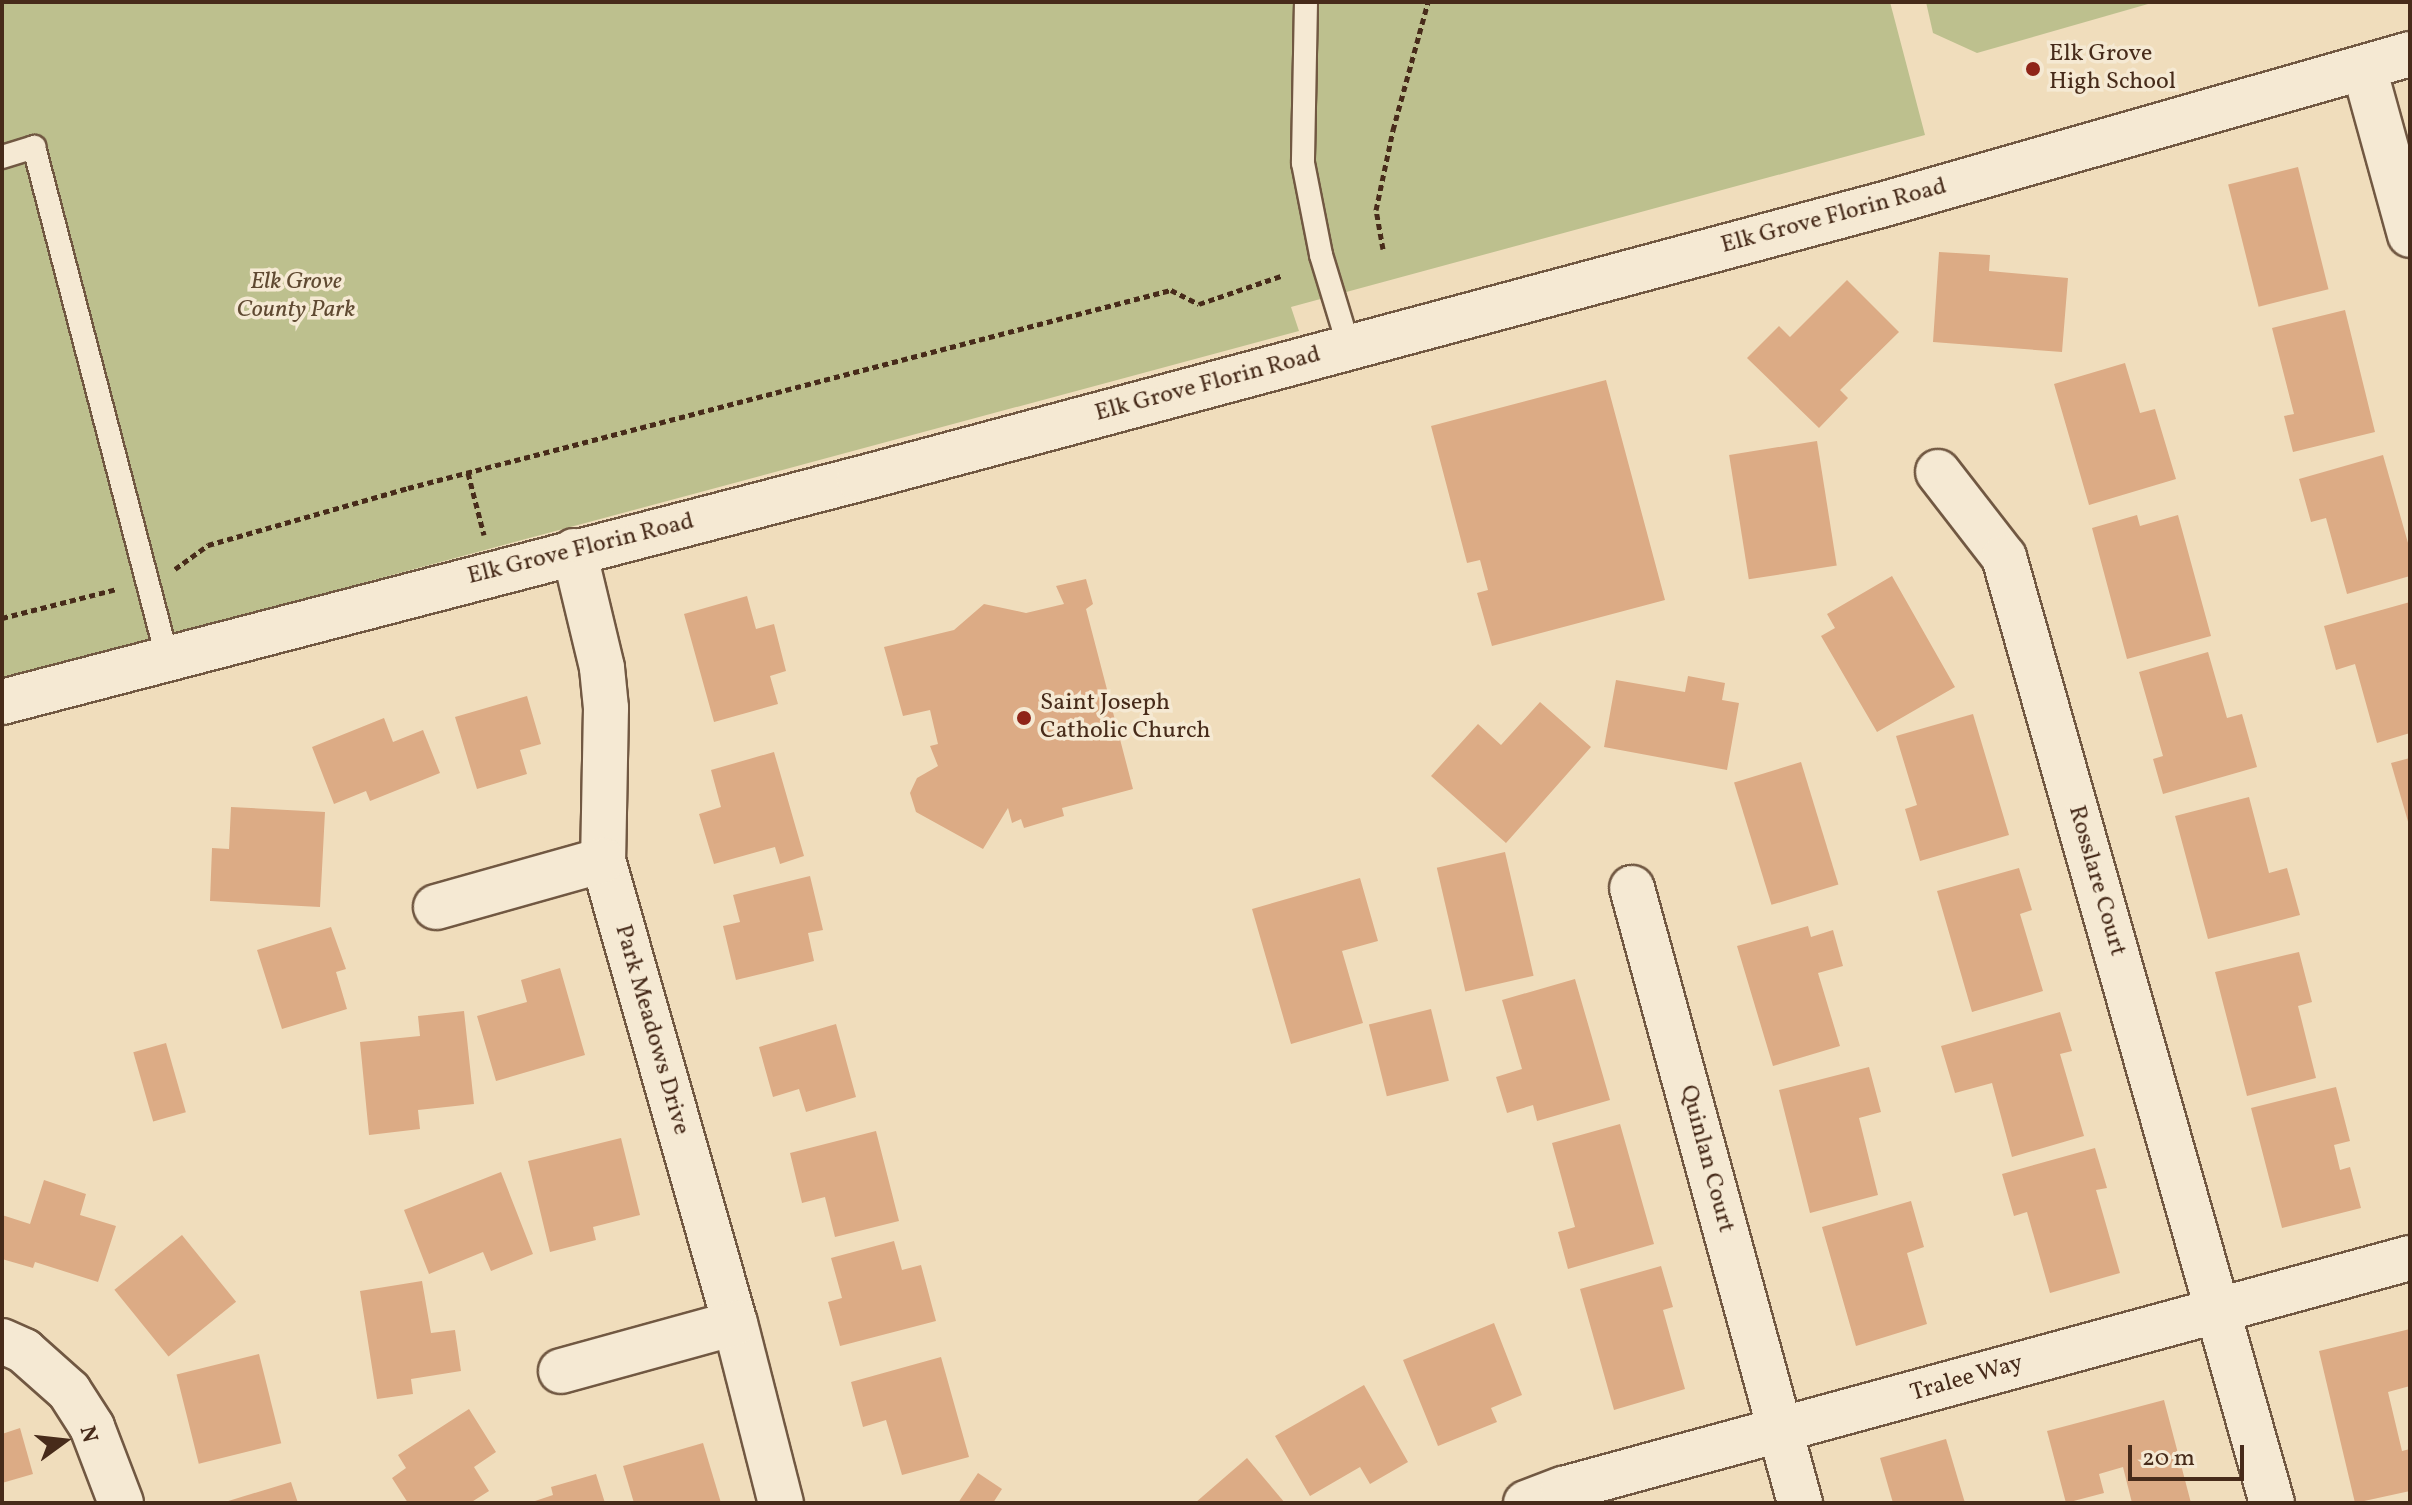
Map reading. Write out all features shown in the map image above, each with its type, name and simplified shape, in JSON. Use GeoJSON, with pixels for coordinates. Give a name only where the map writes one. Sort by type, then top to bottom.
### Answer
{"type":"FeatureCollection","features":[{"type":"Feature","properties":{"kind":"street","name":"Elk Grove Florin Road"},"geometry":{"type":"LineString","coordinates":[[2,702],[1881,205],[2410,54]]}},
{"type":"Feature","properties":{"kind":"street"},"geometry":{"type":"LineString","coordinates":[[2364,68],[2410,235]]}},
{"type":"Feature","properties":{"kind":"street","name":"Rosslare Court"},"geometry":{"type":"LineString","coordinates":[[1938,472],[2004,557],[2272,1503]]}},
{"type":"Feature","properties":{"kind":"street","name":"Park Meadows Drive"},"geometry":{"type":"LineString","coordinates":[[574,551],[602,668],[606,708],[603,860],[735,1323],[781,1503]]}},
{"type":"Feature","properties":{"kind":"street"},"geometry":{"type":"LineString","coordinates":[[436,907],[603,860]]}},
{"type":"Feature","properties":{"kind":"street","name":"Quinlan Court"},"geometry":{"type":"LineString","coordinates":[[1632,888],[1800,1503]]}},
{"type":"Feature","properties":{"kind":"street","name":"Tralee Way"},"geometry":{"type":"LineString","coordinates":[[1526,1503],[1563,1489],[2410,1258]]}},
{"type":"Feature","properties":{"kind":"street"},"geometry":{"type":"LineString","coordinates":[[561,1371],[735,1323]]}},
{"type":"Feature","properties":{"kind":"street"},"geometry":{"type":"LineString","coordinates":[[2,1341],[24,1351],[69,1391],[92,1427],[121,1503]]}},
{"type":"Feature","properties":{"kind":"lane"},"geometry":{"type":"LineString","coordinates":[[1306,2],[1303,163],[1321,255],[1349,347]]}},
{"type":"Feature","properties":{"kind":"lane"},"geometry":{"type":"LineString","coordinates":[[2,157],[34,147],[167,657]]}},
{"type":"Feature","properties":{"kind":"path"},"geometry":{"type":"LineString","coordinates":[[1383,249],[1376,210],[1393,130],[1428,2]]}},
{"type":"Feature","properties":{"kind":"path"},"geometry":{"type":"LineString","coordinates":[[2,618],[161,579],[208,545],[468,473],[1171,290],[1199,304],[1281,276]]}},
{"type":"Feature","properties":{"kind":"path"},"geometry":{"type":"LineString","coordinates":[[468,473],[485,539]]}},
{"type":"Feature","properties":{"kind":"green space","name":"Elk Grove County Park"},"geometry":{"type":"Polygon","coordinates":[[[2,2],[1890,2],[1925,135],[1291,307],[1299,331],[2,680],[2,2]]]}},
{"type":"Feature","properties":{"kind":"green space"},"geometry":{"type":"Polygon","coordinates":[[[1926,2],[2155,2],[1977,53],[1933,33],[1926,2]]]}},
{"type":"Feature","properties":{"kind":"building"},"geometry":{"type":"Polygon","coordinates":[[[2298,167],[2328,289],[2259,307],[2228,184],[2298,167]]]}},
{"type":"Feature","properties":{"kind":"building"},"geometry":{"type":"Polygon","coordinates":[[[1939,252],[1990,255],[1989,271],[2068,278],[2062,352],[1933,342],[1939,252]]]}},
{"type":"Feature","properties":{"kind":"building"},"geometry":{"type":"Polygon","coordinates":[[[1847,280],[1899,332],[1840,390],[1848,398],[1819,428],[1747,358],[1779,326],[1790,337],[1847,280]]]}},
{"type":"Feature","properties":{"kind":"building"},"geometry":{"type":"Polygon","coordinates":[[[2345,310],[2375,432],[2293,452],[2284,416],[2294,414],[2272,328],[2345,310]]]}},
{"type":"Feature","properties":{"kind":"building"},"geometry":{"type":"Polygon","coordinates":[[[2125,363],[2140,413],[2155,409],[2176,479],[2089,505],[2054,384],[2125,363]]]}},
{"type":"Feature","properties":{"kind":"building"},"geometry":{"type":"Polygon","coordinates":[[[1606,380],[1665,600],[1492,646],[1477,593],[1488,590],[1480,560],[1467,563],[1431,426],[1606,380]]]}},
{"type":"Feature","properties":{"kind":"building"},"geometry":{"type":"Polygon","coordinates":[[[1817,441],[1837,565],[1749,579],[1729,455],[1817,441]]]}},
{"type":"Feature","properties":{"kind":"building"},"geometry":{"type":"Polygon","coordinates":[[[2383,455],[2410,550],[2410,576],[2347,594],[2326,518],[2311,522],[2299,479],[2383,455]]]}},
{"type":"Feature","properties":{"kind":"building"},"geometry":{"type":"Polygon","coordinates":[[[2137,515],[2140,526],[2178,515],[2211,636],[2127,659],[2092,528],[2137,515]]]}},
{"type":"Feature","properties":{"kind":"building"},"geometry":{"type":"Polygon","coordinates":[[[1892,576],[1955,687],[1877,732],[1821,636],[1835,628],[1827,614],[1892,576]]]}},
{"type":"Feature","properties":{"kind":"building"},"geometry":{"type":"Polygon","coordinates":[[[1086,579],[1093,604],[1086,609],[1133,789],[1062,808],[1064,816],[1024,828],[1021,819],[1012,823],[1008,808],[983,849],[916,812],[910,793],[917,778],[938,766],[930,746],[938,744],[930,710],[903,716],[884,647],[954,630],[984,604],[1026,613],[1064,604],[1056,586],[1086,579]]]}},
{"type":"Feature","properties":{"kind":"building"},"geometry":{"type":"Polygon","coordinates":[[[747,596],[756,629],[774,624],[786,671],[770,676],[778,704],[714,722],[684,614],[747,596]]]}},
{"type":"Feature","properties":{"kind":"building"},"geometry":{"type":"Polygon","coordinates":[[[2410,602],[2410,733],[2377,743],[2355,664],[2336,670],[2324,626],[2410,602]]]}},
{"type":"Feature","properties":{"kind":"building"},"geometry":{"type":"Polygon","coordinates":[[[2208,652],[2227,718],[2242,714],[2257,767],[2163,794],[2153,759],[2163,756],[2139,672],[2208,652]]]}},
{"type":"Feature","properties":{"kind":"building"},"geometry":{"type":"Polygon","coordinates":[[[1688,676],[1725,683],[1722,700],[1739,703],[1727,770],[1604,747],[1616,680],[1685,692],[1688,676]]]}},
{"type":"Feature","properties":{"kind":"building"},"geometry":{"type":"Polygon","coordinates":[[[527,696],[541,744],[520,750],[527,774],[477,789],[455,717],[527,696]]]}},
{"type":"Feature","properties":{"kind":"building"},"geometry":{"type":"Polygon","coordinates":[[[1540,702],[1591,747],[1506,843],[1431,776],[1478,724],[1501,745],[1540,702]]]}},
{"type":"Feature","properties":{"kind":"building"},"geometry":{"type":"Polygon","coordinates":[[[1973,714],[2009,835],[1920,861],[1905,809],[1917,805],[1896,736],[1973,714]]]}},
{"type":"Feature","properties":{"kind":"building"},"geometry":{"type":"Polygon","coordinates":[[[384,718],[393,742],[423,730],[440,773],[370,801],[366,791],[334,804],[312,747],[384,718]]]}},
{"type":"Feature","properties":{"kind":"building"},"geometry":{"type":"Polygon","coordinates":[[[774,752],[804,856],[780,864],[775,847],[714,864],[699,814],[721,807],[711,770],[774,752]]]}},
{"type":"Feature","properties":{"kind":"building"},"geometry":{"type":"Polygon","coordinates":[[[2410,758],[2410,825],[2409,825],[2391,763],[2410,758]]]}},
{"type":"Feature","properties":{"kind":"building"},"geometry":{"type":"Polygon","coordinates":[[[1801,762],[1838,884],[1771,905],[1734,782],[1801,762]]]}},
{"type":"Feature","properties":{"kind":"building"},"geometry":{"type":"Polygon","coordinates":[[[2249,797],[2269,873],[2287,868],[2300,915],[2208,939],[2175,816],[2249,797]]]}},
{"type":"Feature","properties":{"kind":"building"},"geometry":{"type":"Polygon","coordinates":[[[231,807],[325,812],[320,907],[210,901],[212,848],[229,849],[231,807]]]}},
{"type":"Feature","properties":{"kind":"building"},"geometry":{"type":"Polygon","coordinates":[[[1505,852],[1534,976],[1465,991],[1437,868],[1505,852]]]}},
{"type":"Feature","properties":{"kind":"building"},"geometry":{"type":"Polygon","coordinates":[[[2019,868],[2032,910],[2020,914],[2043,991],[1972,1012],[1937,891],[2019,868]]]}},
{"type":"Feature","properties":{"kind":"building"},"geometry":{"type":"Polygon","coordinates":[[[810,876],[823,930],[808,933],[814,961],[736,980],[723,926],[740,922],[733,895],[810,876]]]}},
{"type":"Feature","properties":{"kind":"building"},"geometry":{"type":"Polygon","coordinates":[[[1360,878],[1378,941],[1342,951],[1363,1023],[1291,1044],[1252,909],[1360,878]]]}},
{"type":"Feature","properties":{"kind":"building"},"geometry":{"type":"Polygon","coordinates":[[[1808,926],[1811,937],[1833,930],[1843,966],[1818,973],[1840,1046],[1773,1066],[1737,946],[1808,926]]]}},
{"type":"Feature","properties":{"kind":"building"},"geometry":{"type":"Polygon","coordinates":[[[331,927],[346,969],[336,972],[347,1009],[282,1029],[257,950],[331,927]]]}},
{"type":"Feature","properties":{"kind":"building"},"geometry":{"type":"Polygon","coordinates":[[[2299,952],[2312,1002],[2298,1006],[2316,1078],[2247,1096],[2215,972],[2299,952]]]}},
{"type":"Feature","properties":{"kind":"building"},"geometry":{"type":"Polygon","coordinates":[[[560,968],[585,1055],[496,1081],[477,1016],[527,1002],[521,980],[560,968]]]}},
{"type":"Feature","properties":{"kind":"building"},"geometry":{"type":"Polygon","coordinates":[[[1575,979],[1610,1100],[1537,1121],[1533,1105],[1507,1113],[1496,1077],[1522,1069],[1502,1000],[1575,979]]]}},
{"type":"Feature","properties":{"kind":"building"},"geometry":{"type":"Polygon","coordinates":[[[1431,1009],[1449,1081],[1387,1096],[1369,1024],[1431,1009]]]}},
{"type":"Feature","properties":{"kind":"building"},"geometry":{"type":"Polygon","coordinates":[[[464,1011],[474,1104],[418,1110],[420,1129],[369,1135],[360,1042],[420,1036],[418,1016],[464,1011]]]}},
{"type":"Feature","properties":{"kind":"building"},"geometry":{"type":"Polygon","coordinates":[[[2060,1012],[2072,1051],[2060,1054],[2084,1136],[2012,1157],[1992,1083],[1955,1093],[1941,1046],[2060,1012]]]}},
{"type":"Feature","properties":{"kind":"building"},"geometry":{"type":"Polygon","coordinates":[[[836,1024],[856,1097],[806,1112],[799,1089],[773,1097],[759,1047],[836,1024]]]}},
{"type":"Feature","properties":{"kind":"building"},"geometry":{"type":"Polygon","coordinates":[[[166,1043],[186,1112],[153,1122],[133,1052],[166,1043]]]}},
{"type":"Feature","properties":{"kind":"building"},"geometry":{"type":"Polygon","coordinates":[[[1869,1067],[1881,1112],[1859,1118],[1878,1195],[1810,1213],[1779,1090],[1869,1067]]]}},
{"type":"Feature","properties":{"kind":"building"},"geometry":{"type":"Polygon","coordinates":[[[2336,1087],[2350,1141],[2334,1145],[2340,1170],[2350,1167],[2361,1208],[2282,1228],[2251,1108],[2336,1087]]]}},
{"type":"Feature","properties":{"kind":"building"},"geometry":{"type":"Polygon","coordinates":[[[1620,1124],[1654,1244],[1568,1269],[1558,1232],[1575,1227],[1552,1143],[1620,1124]]]}},
{"type":"Feature","properties":{"kind":"building"},"geometry":{"type":"Polygon","coordinates":[[[876,1131],[899,1221],[835,1237],[825,1197],[802,1203],[790,1153],[876,1131]]]}},
{"type":"Feature","properties":{"kind":"building"},"geometry":{"type":"Polygon","coordinates":[[[621,1138],[640,1215],[593,1227],[596,1240],[550,1252],[528,1161],[621,1138]]]}},
{"type":"Feature","properties":{"kind":"building"},"geometry":{"type":"Polygon","coordinates":[[[2095,1148],[2107,1188],[2096,1190],[2120,1273],[2050,1293],[2027,1212],[2014,1216],[2002,1174],[2095,1148]]]}},
{"type":"Feature","properties":{"kind":"building"},"geometry":{"type":"Polygon","coordinates":[[[501,1172],[533,1254],[491,1271],[483,1252],[429,1274],[404,1210],[501,1172]]]}},
{"type":"Feature","properties":{"kind":"building"},"geometry":{"type":"Polygon","coordinates":[[[44,1180],[86,1194],[80,1215],[116,1226],[98,1282],[35,1262],[33,1268],[2,1259],[2,1215],[30,1224],[44,1180]]]}},
{"type":"Feature","properties":{"kind":"building"},"geometry":{"type":"Polygon","coordinates":[[[1911,1201],[1924,1247],[1907,1253],[1927,1324],[1856,1346],[1822,1227],[1911,1201]]]}},
{"type":"Feature","properties":{"kind":"building"},"geometry":{"type":"Polygon","coordinates":[[[182,1235],[236,1302],[169,1357],[114,1290],[182,1235]]]}},
{"type":"Feature","properties":{"kind":"building"},"geometry":{"type":"Polygon","coordinates":[[[894,1241],[902,1270],[921,1265],[936,1321],[840,1346],[828,1302],[842,1298],[831,1258],[894,1241]]]}},
{"type":"Feature","properties":{"kind":"building"},"geometry":{"type":"Polygon","coordinates":[[[1661,1266],[1673,1307],[1663,1310],[1685,1389],[1614,1410],[1580,1289],[1661,1266]]]}},
{"type":"Feature","properties":{"kind":"building"},"geometry":{"type":"Polygon","coordinates":[[[422,1281],[431,1333],[455,1330],[461,1371],[411,1379],[413,1394],[377,1399],[360,1291],[422,1281]]]}},
{"type":"Feature","properties":{"kind":"building"},"geometry":{"type":"Polygon","coordinates":[[[1494,1323],[1522,1395],[1491,1408],[1497,1422],[1438,1446],[1403,1360],[1494,1323]]]}},
{"type":"Feature","properties":{"kind":"building"},"geometry":{"type":"Polygon","coordinates":[[[2410,1329],[2410,1386],[2388,1392],[2402,1451],[2410,1449],[2410,1491],[2355,1503],[2319,1351],[2410,1329]]]}},
{"type":"Feature","properties":{"kind":"building"},"geometry":{"type":"Polygon","coordinates":[[[259,1354],[281,1443],[199,1464],[177,1375],[259,1354]]]}},
{"type":"Feature","properties":{"kind":"building"},"geometry":{"type":"Polygon","coordinates":[[[941,1357],[969,1457],[902,1475],[886,1420],[863,1427],[851,1382],[941,1357]]]}},
{"type":"Feature","properties":{"kind":"building"},"geometry":{"type":"Polygon","coordinates":[[[1364,1385],[1408,1462],[1370,1484],[1360,1467],[1310,1496],[1275,1436],[1364,1385]]]}},
{"type":"Feature","properties":{"kind":"building"},"geometry":{"type":"Polygon","coordinates":[[[2164,1400],[2191,1503],[2132,1503],[2123,1467],[2099,1474],[2104,1493],[2066,1503],[2047,1431],[2164,1400]]]}},
{"type":"Feature","properties":{"kind":"building"},"geometry":{"type":"Polygon","coordinates":[[[469,1409],[496,1452],[474,1467],[489,1491],[470,1503],[408,1503],[392,1478],[406,1468],[398,1455],[469,1409]]]}},
{"type":"Feature","properties":{"kind":"building"},"geometry":{"type":"Polygon","coordinates":[[[20,1428],[33,1474],[2,1483],[2,1434],[20,1428]]]}},
{"type":"Feature","properties":{"kind":"building"},"geometry":{"type":"Polygon","coordinates":[[[1946,1439],[1965,1503],[1893,1503],[1880,1458],[1946,1439]]]}},
{"type":"Feature","properties":{"kind":"building"},"geometry":{"type":"Polygon","coordinates":[[[703,1443],[721,1503],[634,1503],[623,1466],[703,1443]]]}},
{"type":"Feature","properties":{"kind":"building"},"geometry":{"type":"Polygon","coordinates":[[[1247,1458],[1285,1503],[1195,1503],[1247,1458]]]}},
{"type":"Feature","properties":{"kind":"building"},"geometry":{"type":"Polygon","coordinates":[[[978,1473],[1002,1489],[993,1503],[958,1503],[978,1473]]]}},
{"type":"Feature","properties":{"kind":"building"},"geometry":{"type":"Polygon","coordinates":[[[596,1474],[605,1503],[529,1503],[553,1495],[551,1487],[596,1474]]]}},
{"type":"Feature","properties":{"kind":"building"},"geometry":{"type":"Polygon","coordinates":[[[291,1482],[298,1503],[225,1503],[225,1502],[291,1482]]]}},
{"type":"Feature","properties":{"kind":"place","name":"Elk Grove High School"},"geometry":{"type":"Point","coordinates":[2033,69]}},
{"type":"Feature","properties":{"kind":"place","name":"Saint Joseph Catholic Church"},"geometry":{"type":"Point","coordinates":[1024,718]}}]}
